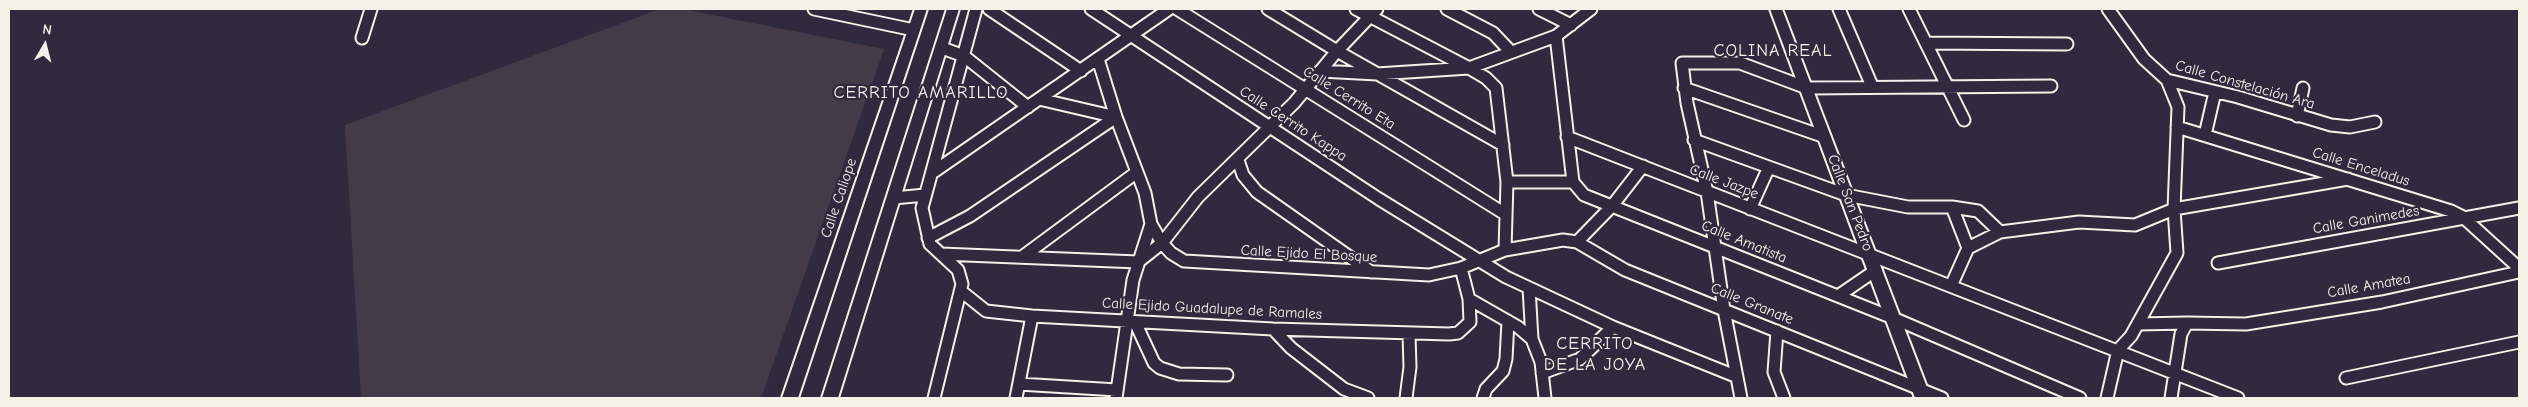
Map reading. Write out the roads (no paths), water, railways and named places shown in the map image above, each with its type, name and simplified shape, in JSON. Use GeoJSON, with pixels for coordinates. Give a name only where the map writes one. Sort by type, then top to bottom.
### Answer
{"type":"FeatureCollection","features":[{"type":"Feature","properties":{"kind":"street"},"geometry":{"type":"LineString","coordinates":[[362,38],[371,9]]}},
{"type":"Feature","properties":{"kind":"street"},"geometry":{"type":"LineString","coordinates":[[814,9],[914,30]]}},
{"type":"Feature","properties":{"kind":"street","name":"Calle Caliope"},"geometry":{"type":"LineString","coordinates":[[790,398],[921,9]]}},
{"type":"Feature","properties":{"kind":"street"},"geometry":{"type":"LineString","coordinates":[[830,398],[953,9]]}},
{"type":"Feature","properties":{"kind":"street"},"geometry":{"type":"LineString","coordinates":[[934,398],[961,291],[961,277],[958,270],[933,249],[928,238],[922,208],[976,9]]}},
{"type":"Feature","properties":{"kind":"street"},"geometry":{"type":"LineString","coordinates":[[989,9],[1081,71]]}},
{"type":"Feature","properties":{"kind":"street","name":"Calle Cerrito Kappa"},"geometry":{"type":"LineString","coordinates":[[1091,9],[1380,199],[1480,261],[1529,288],[1613,327],[1735,376]]}},
{"type":"Feature","properties":{"kind":"street"},"geometry":{"type":"LineString","coordinates":[[932,173],[1169,9]]}},
{"type":"Feature","properties":{"kind":"street","name":"Calle Cerrito Eta"},"geometry":{"type":"LineString","coordinates":[[1177,9],[1505,214]]}},
{"type":"Feature","properties":{"kind":"street"},"geometry":{"type":"LineString","coordinates":[[1268,9],[1337,51],[1503,145]]}},
{"type":"Feature","properties":{"kind":"street"},"geometry":{"type":"LineString","coordinates":[[1356,9],[1373,13],[1486,78],[1496,88],[1507,182],[1505,250]]}},
{"type":"Feature","properties":{"kind":"street"},"geometry":{"type":"LineString","coordinates":[[1447,9],[1493,33],[1511,52]]}},
{"type":"Feature","properties":{"kind":"street"},"geometry":{"type":"LineString","coordinates":[[1539,9],[1571,25]]}},
{"type":"Feature","properties":{"kind":"street"},"geometry":{"type":"LineString","coordinates":[[1320,71],[1377,74],[1469,68],[1556,36],[1591,9]]}},
{"type":"Feature","properties":{"kind":"street","name":"Calle San Pedro"},"geometry":{"type":"LineString","coordinates":[[1776,9],[1921,393]]}},
{"type":"Feature","properties":{"kind":"street"},"geometry":{"type":"LineString","coordinates":[[1839,9],[1872,86]]}},
{"type":"Feature","properties":{"kind":"street"},"geometry":{"type":"LineString","coordinates":[[1909,9],[1964,120]]}},
{"type":"Feature","properties":{"kind":"street","name":"Calle Constelación Ara"},"geometry":{"type":"LineString","coordinates":[[2108,9],[2144,59],[2167,80],[2341,127],[2375,122]]}},
{"type":"Feature","properties":{"kind":"street"},"geometry":{"type":"LineString","coordinates":[[941,254],[1138,262],[1162,243],[1198,197],[1238,160],[1307,89],[1337,51],[1373,13]]}},
{"type":"Feature","properties":{"kind":"street"},"geometry":{"type":"LineString","coordinates":[[1556,36],[1573,182],[1584,195]]}},
{"type":"Feature","properties":{"kind":"street"},"geometry":{"type":"LineString","coordinates":[[1926,43],[2067,44]]}},
{"type":"Feature","properties":{"kind":"street"},"geometry":{"type":"LineString","coordinates":[[942,48],[964,56],[1028,106]]}},
{"type":"Feature","properties":{"kind":"street"},"geometry":{"type":"LineString","coordinates":[[1019,384],[1117,394],[1131,322],[1133,280],[1151,224],[1145,193],[1116,116],[1098,59]]}},
{"type":"Feature","properties":{"kind":"street"},"geometry":{"type":"LineString","coordinates":[[1741,398],[1735,376],[1724,310],[1707,192],[1684,88],[1682,63],[1705,62],[1752,66],[1807,88],[1947,85],[2051,86]]}},
{"type":"Feature","properties":{"kind":"street"},"geometry":{"type":"LineString","coordinates":[[2106,398],[2118,350],[2131,336],[2177,253],[2174,209],[2178,107],[2167,80]]}},
{"type":"Feature","properties":{"kind":"street"},"geometry":{"type":"LineString","coordinates":[[1684,88],[1825,137]]}},
{"type":"Feature","properties":{"kind":"street"},"geometry":{"type":"LineString","coordinates":[[2297,116],[2303,88]]}},
{"type":"Feature","properties":{"kind":"street"},"geometry":{"type":"LineString","coordinates":[[2205,135],[2215,92]]}},
{"type":"Feature","properties":{"kind":"street"},"geometry":{"type":"LineString","coordinates":[[1039,99],[1116,116]]}},
{"type":"Feature","properties":{"kind":"street"},"geometry":{"type":"LineString","coordinates":[[928,238],[970,216],[1116,116]]}},
{"type":"Feature","properties":{"kind":"street","name":"Calle Enceladus"},"geometry":{"type":"LineString","coordinates":[[2177,127],[2443,208],[2463,218],[2519,270]]}},
{"type":"Feature","properties":{"kind":"street","name":"Calle Jazpe"},"geometry":{"type":"LineString","coordinates":[[1567,137],[2238,398]]}},
{"type":"Feature","properties":{"kind":"street"},"geometry":{"type":"LineString","coordinates":[[1694,140],[1846,195],[1908,207],[1952,207],[1978,211],[2000,232]]}},
{"type":"Feature","properties":{"kind":"street"},"geometry":{"type":"LineString","coordinates":[[1238,160],[1243,175],[1257,192],[1371,272]]}},
{"type":"Feature","properties":{"kind":"street"},"geometry":{"type":"LineString","coordinates":[[1578,242],[1612,206],[1643,166]]}},
{"type":"Feature","properties":{"kind":"street"},"geometry":{"type":"LineString","coordinates":[[1750,209],[1769,167]]}},
{"type":"Feature","properties":{"kind":"street"},"geometry":{"type":"LineString","coordinates":[[1022,256],[1085,208],[1137,172]]}},
{"type":"Feature","properties":{"kind":"street"},"geometry":{"type":"LineString","coordinates":[[1951,286],[1968,248],[2000,232],[2079,222],[2135,225],[2154,219],[2174,209],[2348,179]]}},
{"type":"Feature","properties":{"kind":"street"},"geometry":{"type":"LineString","coordinates":[[1507,182],[1573,182]]}},
{"type":"Feature","properties":{"kind":"street"},"geometry":{"type":"LineString","coordinates":[[894,198],[925,195]]}},
{"type":"Feature","properties":{"kind":"street","name":"Calle Amatista"},"geometry":{"type":"LineString","coordinates":[[1584,195],[1893,318],[2080,398]]}},
{"type":"Feature","properties":{"kind":"street"},"geometry":{"type":"LineString","coordinates":[[1952,207],[1968,248]]}},
{"type":"Feature","properties":{"kind":"street","name":"Calle Ganimedes"},"geometry":{"type":"LineString","coordinates":[[2218,263],[2519,208]]}},
{"type":"Feature","properties":{"kind":"street","name":"Calle Ejido El Bosque"},"geometry":{"type":"LineString","coordinates":[[1151,224],[1162,243],[1171,253],[1184,261],[1206,264],[1429,275],[1460,268],[1505,250],[1552,240],[1578,242]]}},
{"type":"Feature","properties":{"kind":"street","name":"Calle Granate"},"geometry":{"type":"LineString","coordinates":[[1578,242],[1625,270],[1777,331],[1921,393],[1942,398]]}},
{"type":"Feature","properties":{"kind":"street"},"geometry":{"type":"LineString","coordinates":[[1460,268],[1469,299],[1508,321],[1532,339]]}},
{"type":"Feature","properties":{"kind":"street"},"geometry":{"type":"LineString","coordinates":[[1838,296],[1876,270]]}},
{"type":"Feature","properties":{"kind":"street","name":"Calle Amatea"},"geometry":{"type":"LineString","coordinates":[[2138,324],[2204,322],[2246,324],[2382,302],[2519,270]]}},
{"type":"Feature","properties":{"kind":"street"},"geometry":{"type":"LineString","coordinates":[[1529,288],[1532,339],[1542,373],[1546,398]]}},
{"type":"Feature","properties":{"kind":"street","name":"Calle Ejido Guadalupe de Ramales"},"geometry":{"type":"LineString","coordinates":[[961,291],[986,311],[1032,316],[1409,334],[1458,333],[1466,328],[1470,322],[1469,299]]}},
{"type":"Feature","properties":{"kind":"street"},"geometry":{"type":"LineString","coordinates":[[1016,398],[1032,316]]}},
{"type":"Feature","properties":{"kind":"street"},"geometry":{"type":"LineString","coordinates":[[1484,398],[1486,390],[1503,371],[1506,359],[1508,321]]}},
{"type":"Feature","properties":{"kind":"street"},"geometry":{"type":"LineString","coordinates":[[1131,322],[1154,363],[1160,368],[1179,374],[1227,375]]}},
{"type":"Feature","properties":{"kind":"street"},"geometry":{"type":"LineString","coordinates":[[2171,398],[2181,334],[2187,323]]}},
{"type":"Feature","properties":{"kind":"street"},"geometry":{"type":"LineString","coordinates":[[1542,373],[1580,358],[1613,327]]}},
{"type":"Feature","properties":{"kind":"street"},"geometry":{"type":"LineString","coordinates":[[1273,329],[1291,348],[1344,389],[1368,398]]}},
{"type":"Feature","properties":{"kind":"street"},"geometry":{"type":"LineString","coordinates":[[1777,331],[1774,372],[1784,398]]}},
{"type":"Feature","properties":{"kind":"street"},"geometry":{"type":"LineString","coordinates":[[1406,398],[1410,367],[1409,334]]}},
{"type":"Feature","properties":{"kind":"street"},"geometry":{"type":"LineString","coordinates":[[2346,378],[2519,342]]}},
{"type":"Feature","properties":{"kind":"district","name":"COLINA REAL"},"geometry":{"type":"Point","coordinates":[1773,51]}},
{"type":"Feature","properties":{"kind":"district","name":"CERRITO AMARILLO"},"geometry":{"type":"Point","coordinates":[921,93]}},
{"type":"Feature","properties":{"kind":"district","name":"CERRITO DE LA JOYA"},"geometry":{"type":"Point","coordinates":[1595,354]}}]}
